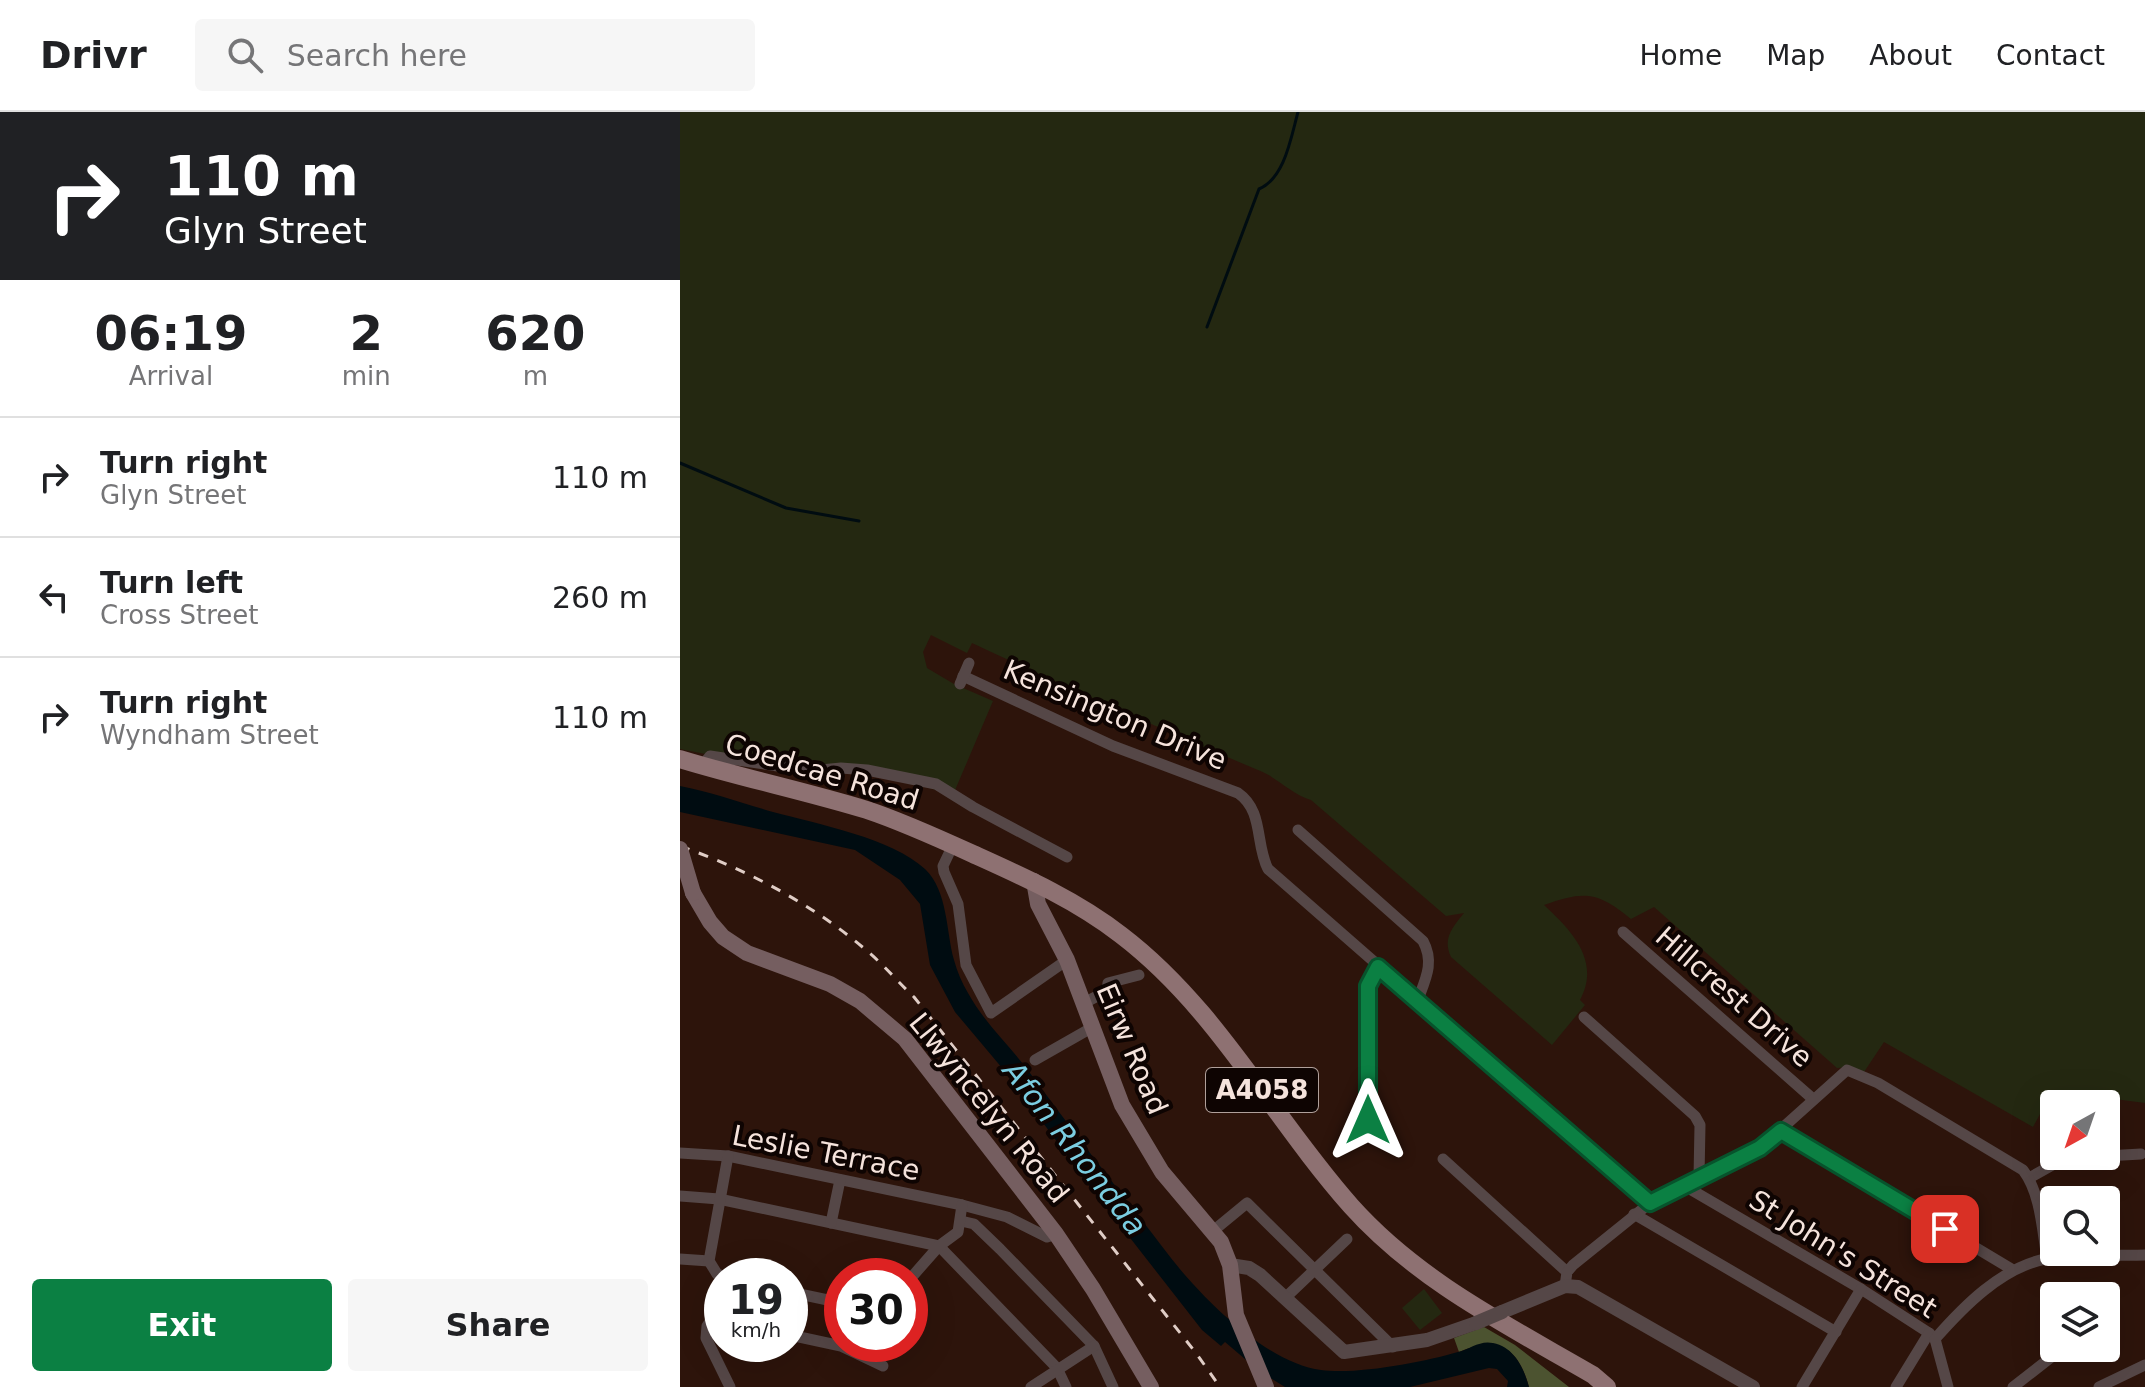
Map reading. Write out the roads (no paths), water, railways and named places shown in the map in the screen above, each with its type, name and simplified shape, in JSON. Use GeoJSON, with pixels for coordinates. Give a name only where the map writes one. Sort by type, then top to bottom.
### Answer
{"type":"FeatureCollection","features":[{"type":"Feature","properties":{"kind":"main road","name":"Coedcae Road"},"geometry":{"type":"LineString","coordinates":[[680,759],[869,811],[1034,881]]}},
{"type":"Feature","properties":{"kind":"main road","name":"Llwyncelyn Road"},"geometry":{"type":"LineString","coordinates":[[680,849],[693,893],[723,937],[747,953],[830,984],[860,1001],[905,1039],[1056,1234],[1093,1289],[1151,1387]]}},
{"type":"Feature","properties":{"kind":"main road","name":"Eirw Road"},"geometry":{"type":"LineString","coordinates":[[1034,881],[1038,904],[1067,960],[1122,1105],[1162,1172],[1221,1242],[1230,1265],[1236,1315],[1264,1383]]}},
{"type":"Feature","properties":{"kind":"main road","name":"A4058"},"geometry":{"type":"LineString","coordinates":[[1034,881],[1081,907],[1120,934],[1172,980],[1218,1033],[1351,1206],[1394,1249],[1458,1296],[1593,1375],[1607,1387]]}},
{"type":"Feature","properties":{"kind":"street","name":"Kensington Drive"},"geometry":{"type":"LineString","coordinates":[[969,663],[961,680],[1113,746],[1238,793],[1248,800],[1254,810],[1263,859],[1268,869],[1378,967]]}},
{"type":"Feature","properties":{"kind":"street"},"geometry":{"type":"LineString","coordinates":[[702,766],[710,756],[811,771],[841,768],[867,770],[936,784],[1067,857]]}},
{"type":"Feature","properties":{"kind":"street"},"geometry":{"type":"LineString","coordinates":[[1298,830],[1423,941],[1429,953],[1430,967],[1417,1002]]}},
{"type":"Feature","properties":{"kind":"street"},"geometry":{"type":"LineString","coordinates":[[953,845],[943,866],[944,872],[958,904],[966,965],[991,1013],[1067,960]]}},
{"type":"Feature","properties":{"kind":"street","name":"Hillcrest Drive"},"geometry":{"type":"LineString","coordinates":[[1623,932],[1813,1099]]}},
{"type":"Feature","properties":{"kind":"street"},"geometry":{"type":"LineString","coordinates":[[1368,1120],[1368,986],[1378,967],[1650,1203]]}},
{"type":"Feature","properties":{"kind":"street"},"geometry":{"type":"LineString","coordinates":[[1084,1003],[1107,991],[1108,983],[1139,975]]}},
{"type":"Feature","properties":{"kind":"street"},"geometry":{"type":"LineString","coordinates":[[1584,1017],[1695,1116],[1700,1125],[1699,1177]]}},
{"type":"Feature","properties":{"kind":"street"},"geometry":{"type":"LineString","coordinates":[[1035,1060],[1093,1027]]}},
{"type":"Feature","properties":{"kind":"street"},"geometry":{"type":"LineString","coordinates":[[1230,1265],[1249,1268],[1344,1352],[1427,1340],[1502,1312],[1566,1279],[1634,1214],[1650,1203],[1760,1148],[1843,1071],[1864,1076],[2014,1163],[2029,1178],[2040,1218]]}},
{"type":"Feature","properties":{"kind":"street"},"geometry":{"type":"LineString","coordinates":[[1781,1131],[2013,1270]]}},
{"type":"Feature","properties":{"kind":"street","name":"Leslie Terrace"},"geometry":{"type":"LineString","coordinates":[[680,1153],[728,1156],[962,1205],[1007,1217],[1047,1237],[1056,1234]]}},
{"type":"Feature","properties":{"kind":"street"},"geometry":{"type":"LineString","coordinates":[[2120,1155],[2141,1154]]}},
{"type":"Feature","properties":{"kind":"street"},"geometry":{"type":"LineString","coordinates":[[709,1258],[728,1156]]}},
{"type":"Feature","properties":{"kind":"street"},"geometry":{"type":"LineString","coordinates":[[1443,1159],[1566,1279],[1753,1387]]}},
{"type":"Feature","properties":{"kind":"street"},"geometry":{"type":"LineString","coordinates":[[2029,1178],[2043,1170]]}},
{"type":"Feature","properties":{"kind":"street"},"geometry":{"type":"LineString","coordinates":[[831,1223],[840,1180]]}},
{"type":"Feature","properties":{"kind":"street","name":"St John's Street"},"geometry":{"type":"LineString","coordinates":[[1683,1185],[1861,1289],[1932,1336]]}},
{"type":"Feature","properties":{"kind":"street"},"geometry":{"type":"LineString","coordinates":[[680,1196],[719,1199],[939,1246],[1057,1368],[1066,1387]]}},
{"type":"Feature","properties":{"kind":"street"},"geometry":{"type":"LineString","coordinates":[[1213,1231],[1247,1203],[1393,1347]]}},
{"type":"Feature","properties":{"kind":"street"},"geometry":{"type":"LineString","coordinates":[[928,1259],[958,1232],[962,1205]]}},
{"type":"Feature","properties":{"kind":"street"},"geometry":{"type":"LineString","coordinates":[[1634,1214],[1836,1332]]}},
{"type":"Feature","properties":{"kind":"street"},"geometry":{"type":"LineString","coordinates":[[961,1221],[974,1224],[1094,1346],[1113,1387]]}},
{"type":"Feature","properties":{"kind":"street"},"geometry":{"type":"LineString","coordinates":[[1285,1298],[1347,1239]]}},
{"type":"Feature","properties":{"kind":"street"},"geometry":{"type":"LineString","coordinates":[[2120,1256],[2145,1255]]}},
{"type":"Feature","properties":{"kind":"street"},"geometry":{"type":"LineString","coordinates":[[680,1259],[704,1261]]}},
{"type":"Feature","properties":{"kind":"street"},"geometry":{"type":"LineString","coordinates":[[1896,1387],[1932,1336],[2013,1270],[2040,1260]]}},
{"type":"Feature","properties":{"kind":"street"},"geometry":{"type":"LineString","coordinates":[[1802,1387],[1861,1289]]}},
{"type":"Feature","properties":{"kind":"street"},"geometry":{"type":"LineString","coordinates":[[1932,1336],[1948,1387]]}},
{"type":"Feature","properties":{"kind":"street"},"geometry":{"type":"LineString","coordinates":[[1031,1387],[1094,1346]]}},
{"type":"Feature","properties":{"kind":"street"},"geometry":{"type":"LineString","coordinates":[[718,1362],[730,1387]]}},
{"type":"Feature","properties":{"kind":"street"},"geometry":{"type":"LineString","coordinates":[[875,1362],[883,1366]]}},
{"type":"Feature","properties":{"kind":"street"},"geometry":{"type":"LineString","coordinates":[[2013,1387],[2045,1362]]}},
{"type":"Feature","properties":{"kind":"street"},"geometry":{"type":"LineString","coordinates":[[2099,1387],[2145,1365]]}},
{"type":"Feature","properties":{"kind":"water","name":"Afon Rhondda"},"geometry":{"type":"Polygon","coordinates":[[[680,786],[853,833],[894,849],[925,869],[933,878],[942,900],[958,973],[981,1013],[1179,1268],[1219,1311],[1251,1337],[1286,1359],[1304,1366],[1336,1371],[1409,1363],[1488,1342],[1507,1349],[1517,1359],[1529,1387],[1507,1387],[1508,1381],[1497,1369],[1489,1368],[1410,1387],[1285,1387],[1259,1371],[1225,1342],[1221,1346],[1202,1330],[1008,1075],[955,1012],[930,965],[920,904],[900,880],[855,850],[680,812],[680,786]]]}},
{"type":"Feature","properties":{"kind":"waterway"},"geometry":{"type":"LineString","coordinates":[[1207,327],[1259,189],[1268,184],[1281,166],[1298,112]]}},
{"type":"Feature","properties":{"kind":"waterway"},"geometry":{"type":"LineString","coordinates":[[680,463],[786,508],[859,521]]}},
{"type":"Feature","properties":{"kind":"railway"},"geometry":{"type":"LineString","coordinates":[[680,846],[754,877],[823,917],[866,950],[914,997],[1220,1387]]}}]}
